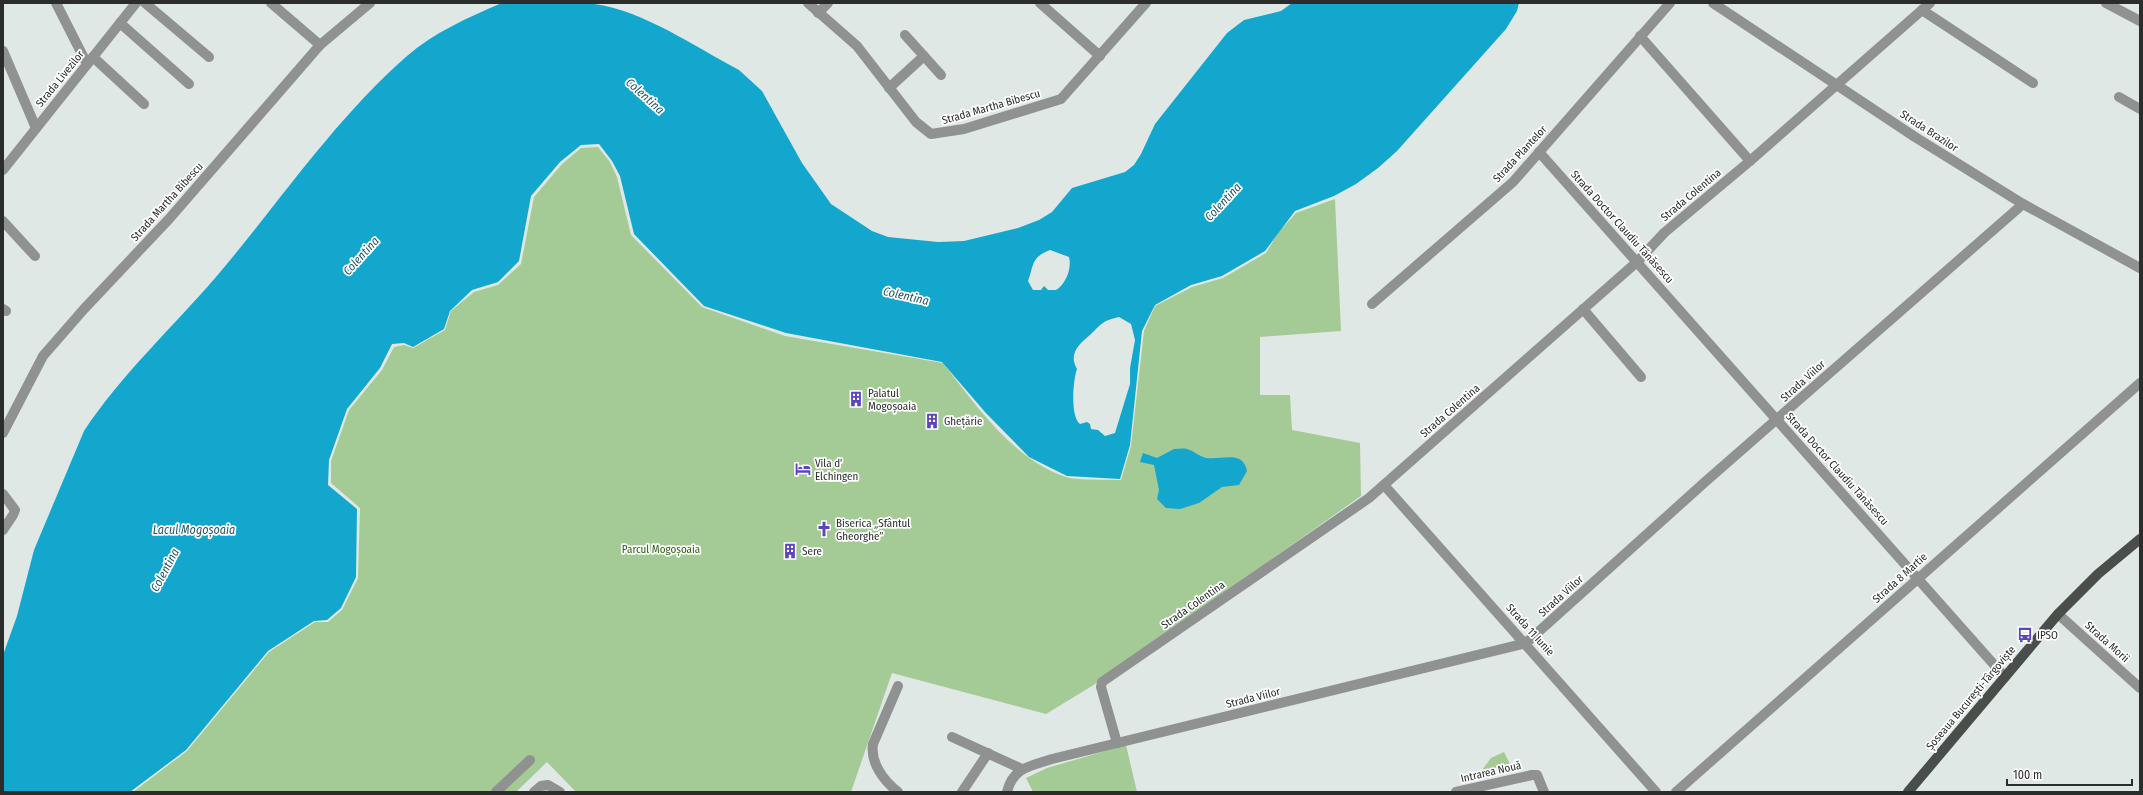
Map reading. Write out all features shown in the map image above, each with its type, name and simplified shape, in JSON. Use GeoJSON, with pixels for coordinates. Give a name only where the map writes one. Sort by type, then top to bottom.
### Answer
{"type":"FeatureCollection","features":[{"type":"Feature","properties":{"kind":"main road","name":"Șoseaua București-Târgoviște"},"geometry":{"type":"LineString","coordinates":[[1908,792],[2058,614],[2098,574],[2140,539]]}},
{"type":"Feature","properties":{"kind":"street"},"geometry":{"type":"LineString","coordinates":[[56,3],[90,61],[144,104]]}},
{"type":"Feature","properties":{"kind":"street","name":"Strada Livezilor"},"geometry":{"type":"LineString","coordinates":[[3,170],[136,3]]}},
{"type":"Feature","properties":{"kind":"street"},"geometry":{"type":"LineString","coordinates":[[145,3],[208,57]]}},
{"type":"Feature","properties":{"kind":"street"},"geometry":{"type":"LineString","coordinates":[[271,3],[320,46]]}},
{"type":"Feature","properties":{"kind":"street","name":"Strada Martha Bibescu"},"geometry":{"type":"LineString","coordinates":[[3,433],[42,356],[169,219],[320,46],[370,3]]}},
{"type":"Feature","properties":{"kind":"street","name":"Strada Martha Bibescu"},"geometry":{"type":"LineString","coordinates":[[808,3],[857,46],[922,129],[931,134],[941,134],[1061,99],[1146,3]]}},
{"type":"Feature","properties":{"kind":"street"},"geometry":{"type":"LineString","coordinates":[[818,13],[828,3]]}},
{"type":"Feature","properties":{"kind":"street"},"geometry":{"type":"LineString","coordinates":[[1040,3],[1100,56]]}},
{"type":"Feature","properties":{"kind":"street","name":"Strada Plantelor"},"geometry":{"type":"LineString","coordinates":[[1372,304],[1513,182],[1670,3]]}},
{"type":"Feature","properties":{"kind":"street","name":"Strada Brazilor"},"geometry":{"type":"LineString","coordinates":[[1713,3],[1837,86],[2023,204],[2138,264]]}},
{"type":"Feature","properties":{"kind":"street"},"geometry":{"type":"LineString","coordinates":[[2106,3],[2140,21]]}},
{"type":"Feature","properties":{"kind":"street"},"geometry":{"type":"LineString","coordinates":[[1926,6],[2033,83]]}},
{"type":"Feature","properties":{"kind":"street","name":"Strada Colentina"},"geometry":{"type":"LineString","coordinates":[[1117,743],[1101,687],[1102,682],[1369,498],[1638,261],[1664,233],[1837,86],[1926,6]]}},
{"type":"Feature","properties":{"kind":"street"},"geometry":{"type":"LineString","coordinates":[[120,23],[189,84]]}},
{"type":"Feature","properties":{"kind":"street"},"geometry":{"type":"LineString","coordinates":[[905,35],[941,75]]}},
{"type":"Feature","properties":{"kind":"street"},"geometry":{"type":"LineString","coordinates":[[1640,36],[1750,161]]}},
{"type":"Feature","properties":{"kind":"street"},"geometry":{"type":"LineString","coordinates":[[3,50],[36,128]]}},
{"type":"Feature","properties":{"kind":"street"},"geometry":{"type":"LineString","coordinates":[[889,88],[924,56]]}},
{"type":"Feature","properties":{"kind":"street"},"geometry":{"type":"LineString","coordinates":[[2119,98],[2140,109]]}},
{"type":"Feature","properties":{"kind":"street","name":"Strada Doctor Claudiu Tănăsescu"},"geometry":{"type":"LineString","coordinates":[[1539,152],[1638,261],[1710,347],[1918,578],[2004,677]]}},
{"type":"Feature","properties":{"kind":"street","name":"Strada Viilor"},"geometry":{"type":"LineString","coordinates":[[1022,769],[1117,743],[1526,643],[1776,420],[2023,204]]}},
{"type":"Feature","properties":{"kind":"street"},"geometry":{"type":"LineString","coordinates":[[3,221],[35,256]]}},
{"type":"Feature","properties":{"kind":"street"},"geometry":{"type":"LineString","coordinates":[[1583,309],[1641,377]]}},
{"type":"Feature","properties":{"kind":"street","name":"Strada 8 Martie"},"geometry":{"type":"LineString","coordinates":[[1676,792],[2140,383]]}},
{"type":"Feature","properties":{"kind":"street","name":"Strada 11 Iunie"},"geometry":{"type":"LineString","coordinates":[[1384,485],[1526,643],[1656,792]]}},
{"type":"Feature","properties":{"kind":"street"},"geometry":{"type":"LineString","coordinates":[[3,494],[15,510],[14,515],[3,530]]}},
{"type":"Feature","properties":{"kind":"street","name":"Strada Morii"},"geometry":{"type":"LineString","coordinates":[[2058,614],[2140,688]]}},
{"type":"Feature","properties":{"kind":"street"},"geometry":{"type":"LineString","coordinates":[[898,686],[873,744],[872,751],[872,757],[884,778],[898,792]]}},
{"type":"Feature","properties":{"kind":"street"},"geometry":{"type":"LineString","coordinates":[[952,737],[1022,769],[1012,780],[1007,792]]}},
{"type":"Feature","properties":{"kind":"street"},"geometry":{"type":"LineString","coordinates":[[962,792],[988,753]]}},
{"type":"Feature","properties":{"kind":"street"},"geometry":{"type":"LineString","coordinates":[[496,792],[530,760]]}},
{"type":"Feature","properties":{"kind":"street","name":"Intrarea Nouă"},"geometry":{"type":"LineString","coordinates":[[1456,792],[1475,790],[1532,775],[1537,775],[1544,792]]}},
{"type":"Feature","properties":{"kind":"street"},"geometry":{"type":"LineString","coordinates":[[534,792],[541,786],[548,785],[560,792]]}},
{"type":"Feature","properties":{"kind":"green space","name":"Parcul Mogoșoaia"},"geometry":{"type":"Polygon","coordinates":[[[598,147],[610,162],[617,177],[631,235],[702,307],[785,336],[943,363],[982,413],[1012,444],[1029,458],[1047,469],[1066,477],[1078,479],[1121,480],[1131,446],[1144,331],[1155,306],[1192,287],[1223,278],[1266,253],[1278,233],[1296,213],[1335,199],[1341,331],[1260,337],[1260,395],[1290,395],[1292,430],[1360,443],[1361,496],[1092,686],[1046,714],[892,673],[851,792],[576,792],[547,762],[516,792],[133,792],[187,751],[269,652],[315,622],[328,622],[342,610],[358,578],[360,508],[331,483],[331,461],[349,410],[382,370],[394,347],[404,345],[413,348],[445,330],[451,311],[474,292],[498,285],[521,264],[534,197],[562,164],[581,148],[598,147]]]}},
{"type":"Feature","properties":{"kind":"green space"},"geometry":{"type":"Polygon","coordinates":[[[1126,745],[1137,792],[1033,792],[1026,778],[1047,768],[1126,745]]]}},
{"type":"Feature","properties":{"kind":"green space"},"geometry":{"type":"Polygon","coordinates":[[[1504,752],[1512,768],[1509,770],[1499,766],[1485,773],[1482,770],[1491,758],[1504,752]]]}},
{"type":"Feature","properties":{"kind":"water","name":"Lacul Mogoșoaia"},"geometry":{"type":"Polygon","coordinates":[[[564,2],[603,6],[641,18],[677,35],[739,70],[762,91],[802,163],[831,204],[872,231],[888,237],[938,242],[964,241],[1018,228],[1039,220],[1052,212],[1072,188],[1125,172],[1134,165],[1141,154],[1155,124],[1227,33],[1244,20],[1281,11],[1292,3],[1519,3],[1517,11],[1506,29],[1397,151],[1378,168],[1356,184],[1334,196],[1295,211],[1265,251],[1222,276],[1191,285],[1155,305],[1142,331],[1130,445],[1120,479],[1067,476],[1029,457],[985,412],[942,362],[786,333],[704,306],[634,234],[620,176],[612,161],[599,144],[581,145],[560,162],[531,196],[519,261],[498,282],[472,290],[450,311],[444,329],[413,347],[404,343],[392,344],[380,368],[347,409],[329,460],[328,485],[357,509],[356,577],[341,608],[327,620],[314,621],[268,651],[186,750],[130,792],[3,792],[3,655],[17,616],[34,550],[84,431],[98,410],[130,371],[216,277],[307,163],[380,81],[407,56],[428,40],[464,20],[502,3],[564,2]],[[1050,250],[1039,256],[1034,262],[1028,281],[1033,290],[1041,290],[1044,286],[1048,290],[1056,290],[1063,284],[1069,271],[1069,257],[1050,250]],[[1119,317],[1109,320],[1100,326],[1082,342],[1074,354],[1077,369],[1074,381],[1073,398],[1077,420],[1080,424],[1087,422],[1090,424],[1091,429],[1098,430],[1105,436],[1115,433],[1130,384],[1130,368],[1135,340],[1131,324],[1119,317]]]}},
{"type":"Feature","properties":{"kind":"water"},"geometry":{"type":"Polygon","coordinates":[[[1174,449],[1187,449],[1207,458],[1237,458],[1245,464],[1247,471],[1239,485],[1222,487],[1199,503],[1180,509],[1166,508],[1157,499],[1159,490],[1154,465],[1140,462],[1143,453],[1157,458],[1174,449]]]}},
{"type":"Feature","properties":{"kind":"place","name":"Palatul Mogoșoaia"},"geometry":{"type":"Point","coordinates":[856,399]}},
{"type":"Feature","properties":{"kind":"place","name":"Ghețărie"},"geometry":{"type":"Point","coordinates":[932,421]}},
{"type":"Feature","properties":{"kind":"place","name":"Vila d' Elchingen"},"geometry":{"type":"Point","coordinates":[803,469]}},
{"type":"Feature","properties":{"kind":"place","name":"Biserica „Sfântul Gheorghe”"},"geometry":{"type":"Point","coordinates":[824,529]}},
{"type":"Feature","properties":{"kind":"place","name":"Sere"},"geometry":{"type":"Point","coordinates":[790,551]}},
{"type":"Feature","properties":{"kind":"place","name":"IPSO"},"geometry":{"type":"Point","coordinates":[2025,635]}},
{"type":"Feature","properties":{"kind":"water label","name":"Colentina"},"geometry":{"type":"Point","coordinates":[645,96]}},
{"type":"Feature","properties":{"kind":"water label","name":"Colentina"},"geometry":{"type":"Point","coordinates":[1223,202]}},
{"type":"Feature","properties":{"kind":"water label","name":"Colentina"},"geometry":{"type":"Point","coordinates":[361,256]}},
{"type":"Feature","properties":{"kind":"water label","name":"Colentina"},"geometry":{"type":"Point","coordinates":[906,296]}},
{"type":"Feature","properties":{"kind":"water label","name":"Colentina"},"geometry":{"type":"Point","coordinates":[165,570]}}]}
